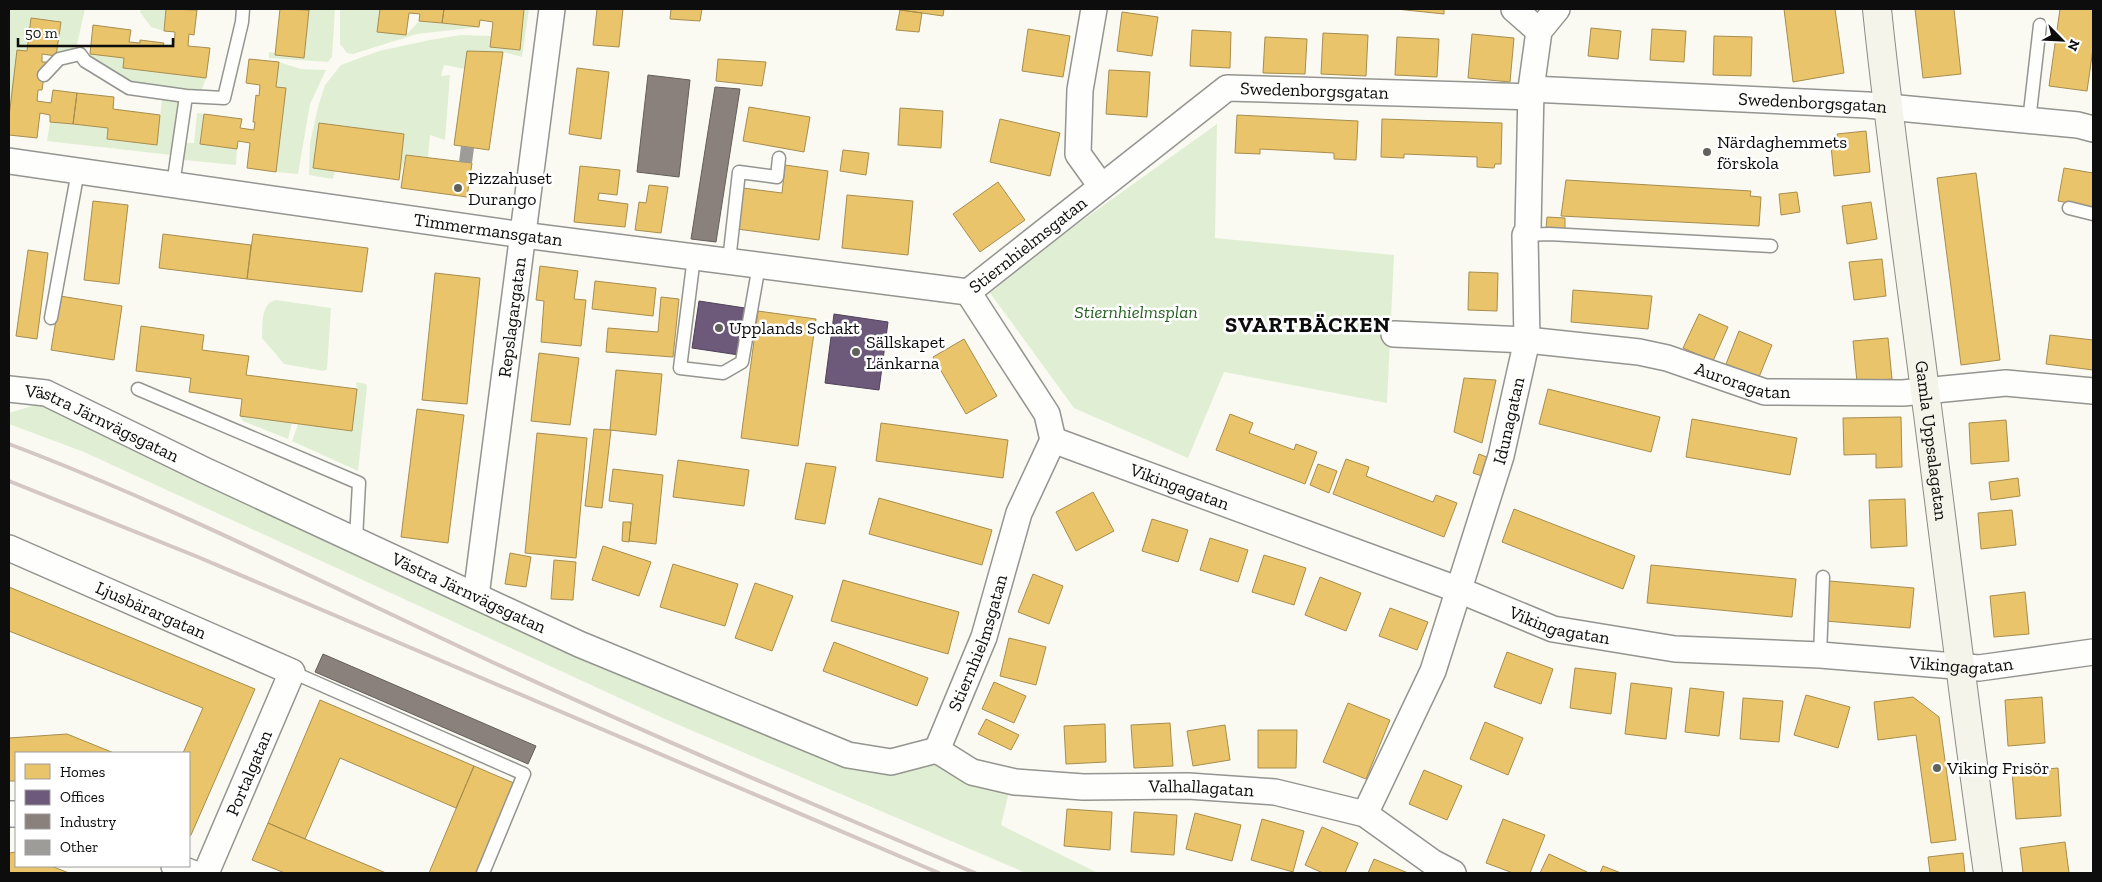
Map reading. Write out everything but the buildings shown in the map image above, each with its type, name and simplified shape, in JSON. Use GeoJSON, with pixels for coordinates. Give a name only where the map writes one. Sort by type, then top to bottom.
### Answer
{"type":"FeatureCollection","features":[{"type":"Feature","properties":{"kind":"street","name":"Repslagargatan"},"geometry":{"type":"LineString","coordinates":[[476,596],[552,9]]}},
{"type":"Feature","properties":{"kind":"street","name":"Stiernhielmsgatan"},"geometry":{"type":"LineString","coordinates":[[937,750],[984,636],[1019,513],[1053,440],[1047,414],[968,292],[1101,186],[1078,154],[1080,90],[1094,9]]}},
{"type":"Feature","properties":{"kind":"street"},"geometry":{"type":"LineString","coordinates":[[1514,9],[1539,31],[1557,9]]}},
{"type":"Feature","properties":{"kind":"street","name":"Gamla Uppsalagatan"},"geometry":{"type":"LineString","coordinates":[[1877,9],[1887,108],[1925,391],[1959,667],[1988,873]]}},
{"type":"Feature","properties":{"kind":"street","name":"Idunagatan"},"geometry":{"type":"LineString","coordinates":[[1365,814],[1433,672],[1501,456],[1527,340],[1526,235],[1528,229],[1531,93],[1539,31]]}},
{"type":"Feature","properties":{"kind":"street","name":"Swedenborgsgatan"},"geometry":{"type":"LineString","coordinates":[[1101,186],[1227,88],[1531,93],[1858,104],[2078,125],[2093,129]]}},
{"type":"Feature","properties":{"kind":"street","name":"Timmermansgatan"},"geometry":{"type":"LineString","coordinates":[[9,161],[522,235],[968,292]]}},
{"type":"Feature","properties":{"kind":"street","name":"Auroragatan"},"geometry":{"type":"LineString","coordinates":[[1394,334],[1527,340],[1640,352],[1668,358],[1765,392],[1903,393],[2006,383],[2093,391]]}},
{"type":"Feature","properties":{"kind":"street","name":"Västra Järnvägsgatan"},"geometry":{"type":"LineString","coordinates":[[9,388],[46,393],[204,470],[579,644],[848,756],[891,762],[937,750]]}},
{"type":"Feature","properties":{"kind":"street","name":"Vikingagatan"},"geometry":{"type":"LineString","coordinates":[[1053,440],[1459,590],[1553,629],[1675,649],[1820,655],[1979,668],[2093,652]]}},
{"type":"Feature","properties":{"kind":"street","name":"Ljusbärargatan"},"geometry":{"type":"LineString","coordinates":[[9,548],[292,672]]}},
{"type":"Feature","properties":{"kind":"street","name":"Portalgatan"},"geometry":{"type":"LineString","coordinates":[[206,873],[292,672]]}},
{"type":"Feature","properties":{"kind":"street","name":"Valhallagatan"},"geometry":{"type":"LineString","coordinates":[[937,750],[972,772],[1015,782],[1083,787],[1188,786],[1275,792],[1365,814],[1432,862],[1453,873]]}},
{"type":"Feature","properties":{"kind":"street"},"geometry":{"type":"LineString","coordinates":[[177,867],[192,873]]}},
{"type":"Feature","properties":{"kind":"lane"},"geometry":{"type":"LineString","coordinates":[[44,75],[59,59],[80,54],[86,61],[130,88],[186,96],[224,98],[242,22],[243,9]]}},
{"type":"Feature","properties":{"kind":"lane"},"geometry":{"type":"LineString","coordinates":[[2029,121],[2040,25]]}},
{"type":"Feature","properties":{"kind":"lane"},"geometry":{"type":"LineString","coordinates":[[173,185],[186,96]]}},
{"type":"Feature","properties":{"kind":"lane"},"geometry":{"type":"LineString","coordinates":[[729,261],[740,172],[777,177],[779,158]]}},
{"type":"Feature","properties":{"kind":"lane"},"geometry":{"type":"LineString","coordinates":[[51,318],[78,171]]}},
{"type":"Feature","properties":{"kind":"lane"},"geometry":{"type":"LineString","coordinates":[[2069,208],[2093,214]]}},
{"type":"Feature","properties":{"kind":"lane"},"geometry":{"type":"LineString","coordinates":[[1526,235],[1549,234],[1771,246]]}},
{"type":"Feature","properties":{"kind":"lane"},"geometry":{"type":"LineString","coordinates":[[694,257],[680,368],[723,373],[742,362],[759,265]]}},
{"type":"Feature","properties":{"kind":"lane"},"geometry":{"type":"LineString","coordinates":[[138,389],[359,483],[356,539]]}},
{"type":"Feature","properties":{"kind":"lane"},"geometry":{"type":"LineString","coordinates":[[1820,655],[1822,577]]}},
{"type":"Feature","properties":{"kind":"lane"},"geometry":{"type":"LineString","coordinates":[[292,672],[524,774],[483,873]]}},
{"type":"Feature","properties":{"kind":"green space"},"geometry":{"type":"Polygon","coordinates":[[[9,9],[85,9],[76,49],[56,56],[61,22],[31,18],[27,51],[17,51],[9,117],[9,9]]]}},
{"type":"Feature","properties":{"kind":"green space"},"geometry":{"type":"Polygon","coordinates":[[[141,9],[166,9],[164,31],[151,27],[140,12],[141,9]]]}},
{"type":"Feature","properties":{"kind":"green space"},"geometry":{"type":"Polygon","coordinates":[[[301,9],[335,9],[332,57],[328,62],[269,58],[269,52],[304,58],[309,10],[301,9]]]}},
{"type":"Feature","properties":{"kind":"green space"},"geometry":{"type":"Polygon","coordinates":[[[340,9],[380,9],[378,32],[406,35],[419,21],[479,27],[417,34],[353,54],[347,53],[340,44],[340,9]]]}},
{"type":"Feature","properties":{"kind":"green space"},"geometry":{"type":"Polygon","coordinates":[[[524,9],[529,9],[522,57],[503,52],[468,51],[465,69],[444,65],[441,76],[450,75],[445,140],[430,135],[428,157],[406,155],[399,180],[404,134],[320,124],[313,167],[335,171],[333,179],[309,175],[310,143],[318,107],[325,85],[341,65],[379,51],[461,35],[492,36],[491,47],[519,50],[524,9]]]}},
{"type":"Feature","properties":{"kind":"green space"},"geometry":{"type":"Polygon","coordinates":[[[90,54],[124,58],[123,68],[206,78],[201,92],[140,85],[98,65],[88,57],[90,54]]]}},
{"type":"Feature","properties":{"kind":"green space"},"geometry":{"type":"Polygon","coordinates":[[[279,62],[301,69],[326,70],[310,104],[298,174],[276,172],[286,88],[276,87],[279,62]]]}},
{"type":"Feature","properties":{"kind":"green space"},"geometry":{"type":"Polygon","coordinates":[[[162,99],[178,101],[172,155],[47,141],[50,122],[108,128],[107,139],[157,145],[162,99]]]}},
{"type":"Feature","properties":{"kind":"green space"},"geometry":{"type":"Polygon","coordinates":[[[197,113],[204,114],[200,144],[237,149],[236,165],[183,160],[183,143],[194,143],[197,113]]]}},
{"type":"Feature","properties":{"kind":"green space","name":"Stiernhielmsplan"},"geometry":{"type":"Polygon","coordinates":[[[1217,124],[1215,238],[1394,255],[1387,403],[1224,372],[1188,458],[1074,408],[990,293],[1073,227],[1217,124]]]}},
{"type":"Feature","properties":{"kind":"green space"},"geometry":{"type":"Polygon","coordinates":[[[276,300],[331,308],[327,369],[324,371],[284,364],[262,338],[263,315],[267,305],[276,300]]]}},
{"type":"Feature","properties":{"kind":"green space"},"geometry":{"type":"Polygon","coordinates":[[[356,382],[366,384],[367,387],[358,471],[292,441],[298,424],[352,430],[357,389],[356,382]]]}},
{"type":"Feature","properties":{"kind":"green space"},"geometry":{"type":"Polygon","coordinates":[[[39,404],[867,764],[924,757],[1009,792],[1001,825],[1098,873],[1026,873],[665,719],[84,452],[9,424],[9,413],[39,404]]]}},
{"type":"Feature","properties":{"kind":"green space"},"geometry":{"type":"Polygon","coordinates":[[[240,416],[292,423],[288,439],[243,421],[240,416]]]}},
{"type":"Feature","properties":{"kind":"railway"},"geometry":{"type":"LineString","coordinates":[[9,444],[134,495],[258,551],[620,720],[975,873]]}},
{"type":"Feature","properties":{"kind":"railway"},"geometry":{"type":"LineString","coordinates":[[9,481],[198,557],[939,873]]}},
{"type":"Feature","properties":{"kind":"place","name":"Närdaghemmets förskola"},"geometry":{"type":"Point","coordinates":[1707,152]}},
{"type":"Feature","properties":{"kind":"place","name":"Pizzahuset Durango"},"geometry":{"type":"Point","coordinates":[458,188]}},
{"type":"Feature","properties":{"kind":"place","name":"Upplands Schakt"},"geometry":{"type":"Point","coordinates":[719,328]}},
{"type":"Feature","properties":{"kind":"place","name":"Sällskapet Länkarna"},"geometry":{"type":"Point","coordinates":[856,352]}},
{"type":"Feature","properties":{"kind":"place","name":"Viking Frisör"},"geometry":{"type":"Point","coordinates":[1937,768]}},
{"type":"Feature","properties":{"kind":"district","name":"SVARTBÄCKEN"},"geometry":{"type":"Point","coordinates":[1308,324]}}]}
